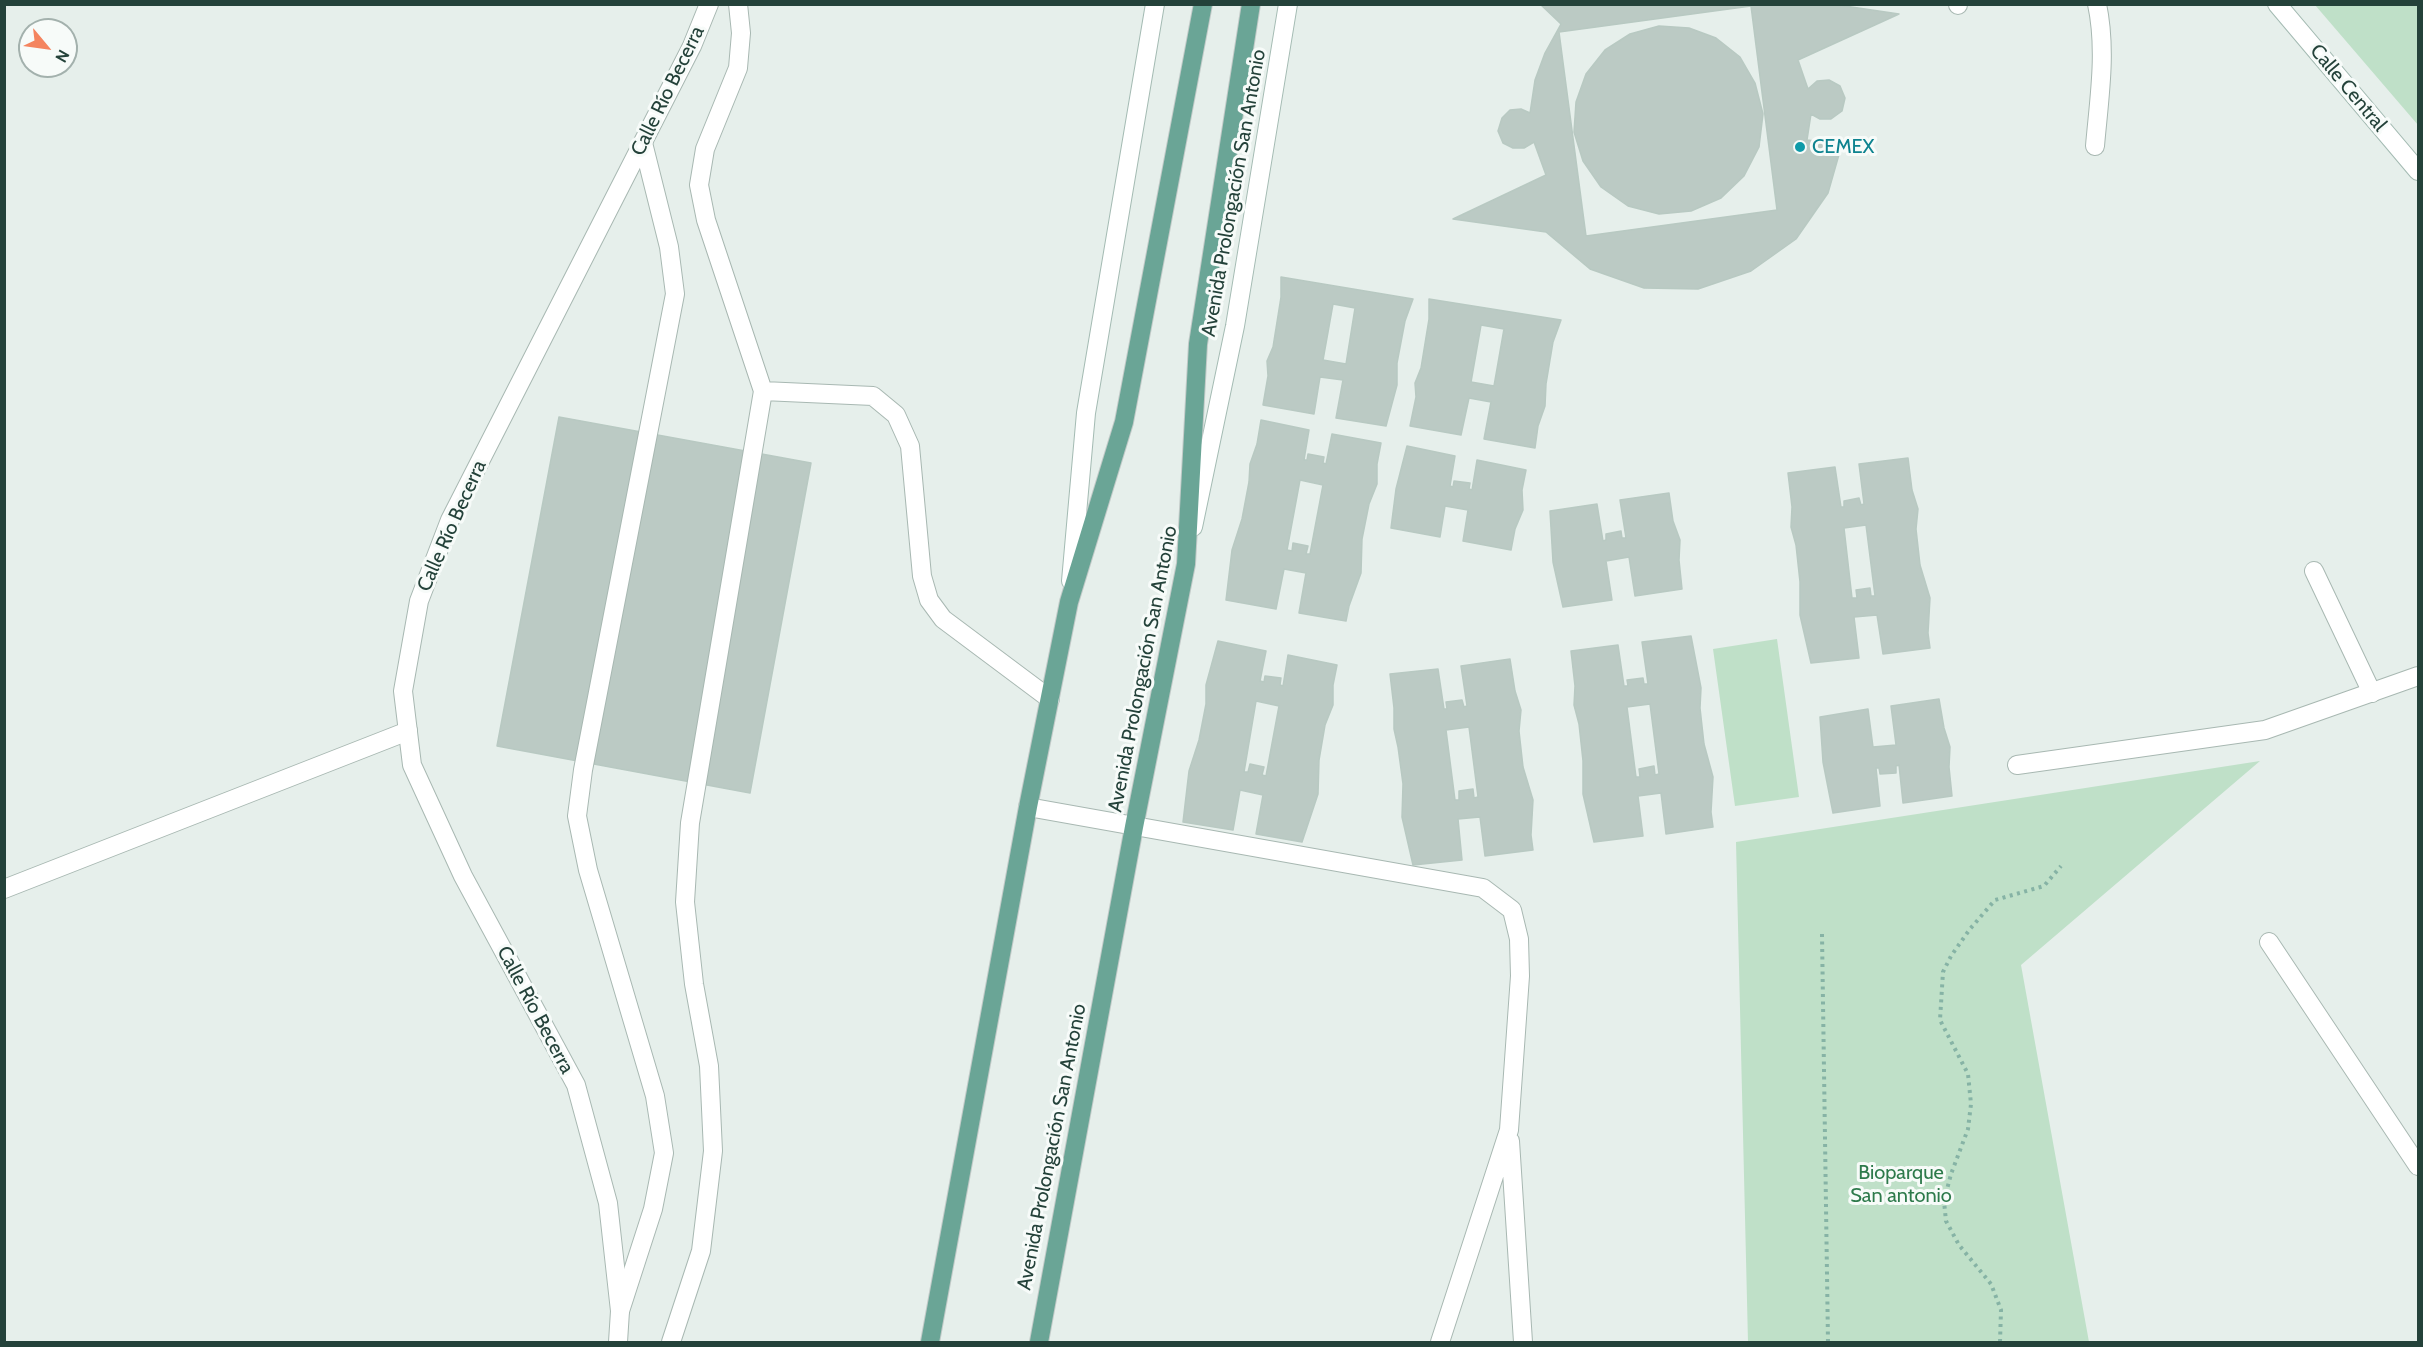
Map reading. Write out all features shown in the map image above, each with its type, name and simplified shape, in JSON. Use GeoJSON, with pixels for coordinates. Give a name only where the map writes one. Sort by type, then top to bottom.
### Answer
{"type":"FeatureCollection","features":[{"type":"Feature","properties":{"kind":"main road"},"geometry":{"type":"LineString","coordinates":[[930,1342],[1028,807],[1069,602],[1124,422],[1203,4]]}},
{"type":"Feature","properties":{"kind":"main road"},"geometry":{"type":"LineString","coordinates":[[1186,564],[1198,344],[1251,4]]}},
{"type":"Feature","properties":{"kind":"main road","name":"Avenida Prolongación San Antonio"},"geometry":{"type":"LineString","coordinates":[[1039,1342],[1134,827],[1186,564]]}},
{"type":"Feature","properties":{"kind":"street","name":"Calle Río Becerra"},"geometry":{"type":"LineString","coordinates":[[618,1342],[620,1311],[608,1203],[576,1085],[463,876],[412,765],[403,690],[419,601],[450,520],[692,46],[709,4]]}},
{"type":"Feature","properties":{"kind":"street"},"geometry":{"type":"LineString","coordinates":[[671,1342],[701,1251],[713,1151],[709,1066],[694,984],[685,902],[690,823],[763,391],[706,220],[699,185],[705,148],[738,68],[741,33],[738,4]]}},
{"type":"Feature","properties":{"kind":"street"},"geometry":{"type":"LineString","coordinates":[[1069,602],[1086,412],[1155,4]]}},
{"type":"Feature","properties":{"kind":"street","name":"Avenida Prolongación San Antonio"},"geometry":{"type":"LineString","coordinates":[[1186,564],[1235,326],[1288,4]]}},
{"type":"Feature","properties":{"kind":"street"},"geometry":{"type":"LineString","coordinates":[[2095,146],[2102,63],[2100,18],[2097,4]]}},
{"type":"Feature","properties":{"kind":"street","name":"Calle Central"},"geometry":{"type":"LineString","coordinates":[[2277,4],[2418,171]]}},
{"type":"Feature","properties":{"kind":"street"},"geometry":{"type":"LineString","coordinates":[[620,1311],[653,1209],[664,1153],[655,1096],[588,870],[577,816],[583,770],[675,294],[669,247],[643,143]]}},
{"type":"Feature","properties":{"kind":"street"},"geometry":{"type":"LineString","coordinates":[[763,391],[873,396],[896,415],[910,446],[922,576],[929,600],[944,619],[1050,699]]}},
{"type":"Feature","properties":{"kind":"street"},"geometry":{"type":"LineString","coordinates":[[2314,571],[2372,693]]}},
{"type":"Feature","properties":{"kind":"street"},"geometry":{"type":"LineString","coordinates":[[2017,765],[2265,730],[2418,676]]}},
{"type":"Feature","properties":{"kind":"street"},"geometry":{"type":"LineString","coordinates":[[4,889],[408,731]]}},
{"type":"Feature","properties":{"kind":"street"},"geometry":{"type":"LineString","coordinates":[[1028,807],[1484,888],[1512,910],[1519,939],[1520,976],[1509,1130],[1523,1342]]}},
{"type":"Feature","properties":{"kind":"street"},"geometry":{"type":"LineString","coordinates":[[2269,942],[2418,1166]]}},
{"type":"Feature","properties":{"kind":"street"},"geometry":{"type":"LineString","coordinates":[[1440,1342],[1509,1130]]}},
{"type":"Feature","properties":{"kind":"path"},"geometry":{"type":"LineString","coordinates":[[2000,1342],[2001,1310],[1991,1284],[1959,1245],[1946,1221],[1944,1201],[1951,1174],[1968,1129],[1971,1104],[1968,1074],[1940,1020],[1942,980],[1951,956],[1970,928],[1995,900],[2044,886],[2061,866]]}},
{"type":"Feature","properties":{"kind":"path"},"geometry":{"type":"LineString","coordinates":[[1822,934],[1828,1342]]}},
{"type":"Feature","properties":{"kind":"green space"},"geometry":{"type":"Polygon","coordinates":[[[2315,5],[2418,5],[2418,125],[2315,5]]]}},
{"type":"Feature","properties":{"kind":"green space"},"geometry":{"type":"Polygon","coordinates":[[[1777,639],[1799,797],[1735,806],[1713,649],[1777,639]]]}},
{"type":"Feature","properties":{"kind":"green space","name":"Bioparque San antonio"},"geometry":{"type":"Polygon","coordinates":[[[2260,761],[2021,965],[2089,1342],[1748,1342],[1736,842],[2260,761]]]}},
{"type":"Feature","properties":{"kind":"building","name":"CEMEX"},"geometry":{"type":"Polygon","coordinates":[[[1540,4],[1831,4],[1899,14],[1798,60],[1808,89],[1817,81],[1829,80],[1840,86],[1845,98],[1842,111],[1831,119],[1820,119],[1811,114],[1807,140],[1842,144],[1828,193],[1796,239],[1751,271],[1698,289],[1644,288],[1590,269],[1546,232],[1453,219],[1546,175],[1534,142],[1524,148],[1513,148],[1503,143],[1498,131],[1502,118],[1510,110],[1521,109],[1530,113],[1535,80],[1545,53],[1561,24],[1540,4]],[[1659,26],[1630,34],[1605,50],[1586,74],[1576,102],[1574,132],[1583,161],[1601,187],[1628,206],[1659,214],[1691,211],[1721,198],[1744,176],[1759,147],[1763,114],[1755,83],[1740,57],[1716,38],[1689,28],[1659,26]]]}},
{"type":"Feature","properties":{"kind":"building"},"geometry":{"type":"Polygon","coordinates":[[[1751,6],[1777,210],[1586,236],[1559,32],[1751,6]]]}},
{"type":"Feature","properties":{"kind":"building"},"geometry":{"type":"Polygon","coordinates":[[[1281,277],[1413,299],[1405,321],[1397,363],[1397,385],[1386,426],[1336,418],[1343,380],[1320,377],[1314,414],[1263,405],[1268,376],[1267,361],[1273,347],[1281,297],[1281,277]],[[1333,304],[1323,360],[1346,364],[1355,308],[1333,304]]]}},
{"type":"Feature","properties":{"kind":"building"},"geometry":{"type":"Polygon","coordinates":[[[1429,299],[1561,320],[1553,342],[1545,406],[1538,426],[1535,448],[1484,439],[1491,402],[1469,398],[1461,435],[1410,426],[1416,397],[1415,383],[1421,368],[1429,319],[1429,299]],[[1481,325],[1471,382],[1494,386],[1504,329],[1481,325]]]}},
{"type":"Feature","properties":{"kind":"building"},"geometry":{"type":"Polygon","coordinates":[[[559,417],[811,463],[750,793],[497,746],[559,417]]]}},
{"type":"Feature","properties":{"kind":"building"},"geometry":{"type":"Polygon","coordinates":[[[1261,420],[1309,430],[1304,460],[1307,460],[1308,454],[1324,457],[1323,463],[1326,464],[1332,434],[1381,443],[1377,464],[1377,484],[1369,504],[1362,539],[1361,573],[1346,621],[1299,613],[1306,573],[1284,569],[1276,609],[1226,600],[1232,550],[1242,519],[1250,464],[1257,444],[1261,420]],[[1300,480],[1287,550],[1292,551],[1293,543],[1308,546],[1306,554],[1310,554],[1323,485],[1300,480]]]}},
{"type":"Feature","properties":{"kind":"building"},"geometry":{"type":"Polygon","coordinates":[[[1407,446],[1455,456],[1450,486],[1453,487],[1454,481],[1470,483],[1469,489],[1472,490],[1477,460],[1526,470],[1522,490],[1523,510],[1515,529],[1511,550],[1463,541],[1468,510],[1445,506],[1440,537],[1391,528],[1396,489],[1407,446]]]}},
{"type":"Feature","properties":{"kind":"building"},"geometry":{"type":"Polygon","coordinates":[[[1908,458],[1912,490],[1918,509],[1916,529],[1920,565],[1930,598],[1928,633],[1930,648],[1883,654],[1877,615],[1854,617],[1859,658],[1811,663],[1800,615],[1800,582],[1796,545],[1791,527],[1792,507],[1788,473],[1835,467],[1841,507],[1844,507],[1844,501],[1859,498],[1861,505],[1864,504],[1859,464],[1908,458]],[[1866,525],[1844,528],[1852,598],[1857,598],[1856,590],[1870,588],[1871,596],[1875,596],[1866,525]]]}},
{"type":"Feature","properties":{"kind":"building"},"geometry":{"type":"Polygon","coordinates":[[[1669,493],[1673,521],[1680,540],[1679,560],[1682,589],[1635,596],[1629,557],[1606,561],[1612,600],[1563,607],[1553,562],[1550,511],[1597,504],[1603,541],[1606,540],[1606,534],[1621,531],[1622,538],[1626,538],[1620,500],[1669,493]]]}},
{"type":"Feature","properties":{"kind":"building"},"geometry":{"type":"Polygon","coordinates":[[[1691,636],[1701,688],[1700,708],[1704,744],[1713,777],[1711,812],[1713,827],[1666,834],[1661,793],[1638,796],[1643,836],[1594,842],[1583,794],[1583,761],[1579,724],[1574,705],[1575,686],[1571,651],[1618,645],[1624,686],[1628,686],[1627,680],[1643,678],[1644,684],[1648,684],[1642,642],[1691,636]],[[1650,704],[1627,707],[1636,777],[1640,777],[1639,769],[1654,766],[1655,775],[1659,774],[1650,704]]]}},
{"type":"Feature","properties":{"kind":"building"},"geometry":{"type":"Polygon","coordinates":[[[1218,641],[1266,651],[1260,681],[1264,682],[1265,676],[1281,678],[1280,685],[1283,686],[1288,655],[1337,665],[1333,685],[1333,705],[1325,725],[1319,760],[1318,794],[1302,842],[1256,834],[1263,795],[1240,790],[1233,830],[1183,822],[1189,771],[1199,740],[1206,704],[1206,685],[1218,641]],[[1256,701],[1244,772],[1248,772],[1250,764],[1264,767],[1262,775],[1266,776],[1279,706],[1256,701]]]}},
{"type":"Feature","properties":{"kind":"building"},"geometry":{"type":"Polygon","coordinates":[[[1510,659],[1515,691],[1521,710],[1519,731],[1523,767],[1533,800],[1531,835],[1533,850],[1485,856],[1480,817],[1458,819],[1462,860],[1413,865],[1402,817],[1403,784],[1394,729],[1390,674],[1438,669],[1444,709],[1447,709],[1446,702],[1462,700],[1464,707],[1467,706],[1461,666],[1510,659]],[[1469,727],[1446,730],[1455,800],[1459,800],[1459,791],[1473,789],[1474,798],[1478,797],[1469,727]]]}},
{"type":"Feature","properties":{"kind":"building"},"geometry":{"type":"Polygon","coordinates":[[[1939,699],[1950,747],[1949,767],[1952,796],[1903,803],[1899,765],[1896,766],[1896,773],[1880,774],[1879,768],[1876,768],[1880,806],[1833,813],[1823,762],[1820,717],[1868,709],[1873,747],[1896,745],[1891,706],[1939,699]]]}},
{"type":"Feature","properties":{"kind":"place","name":"CEMEX"},"geometry":{"type":"Point","coordinates":[1800,147]}}]}
